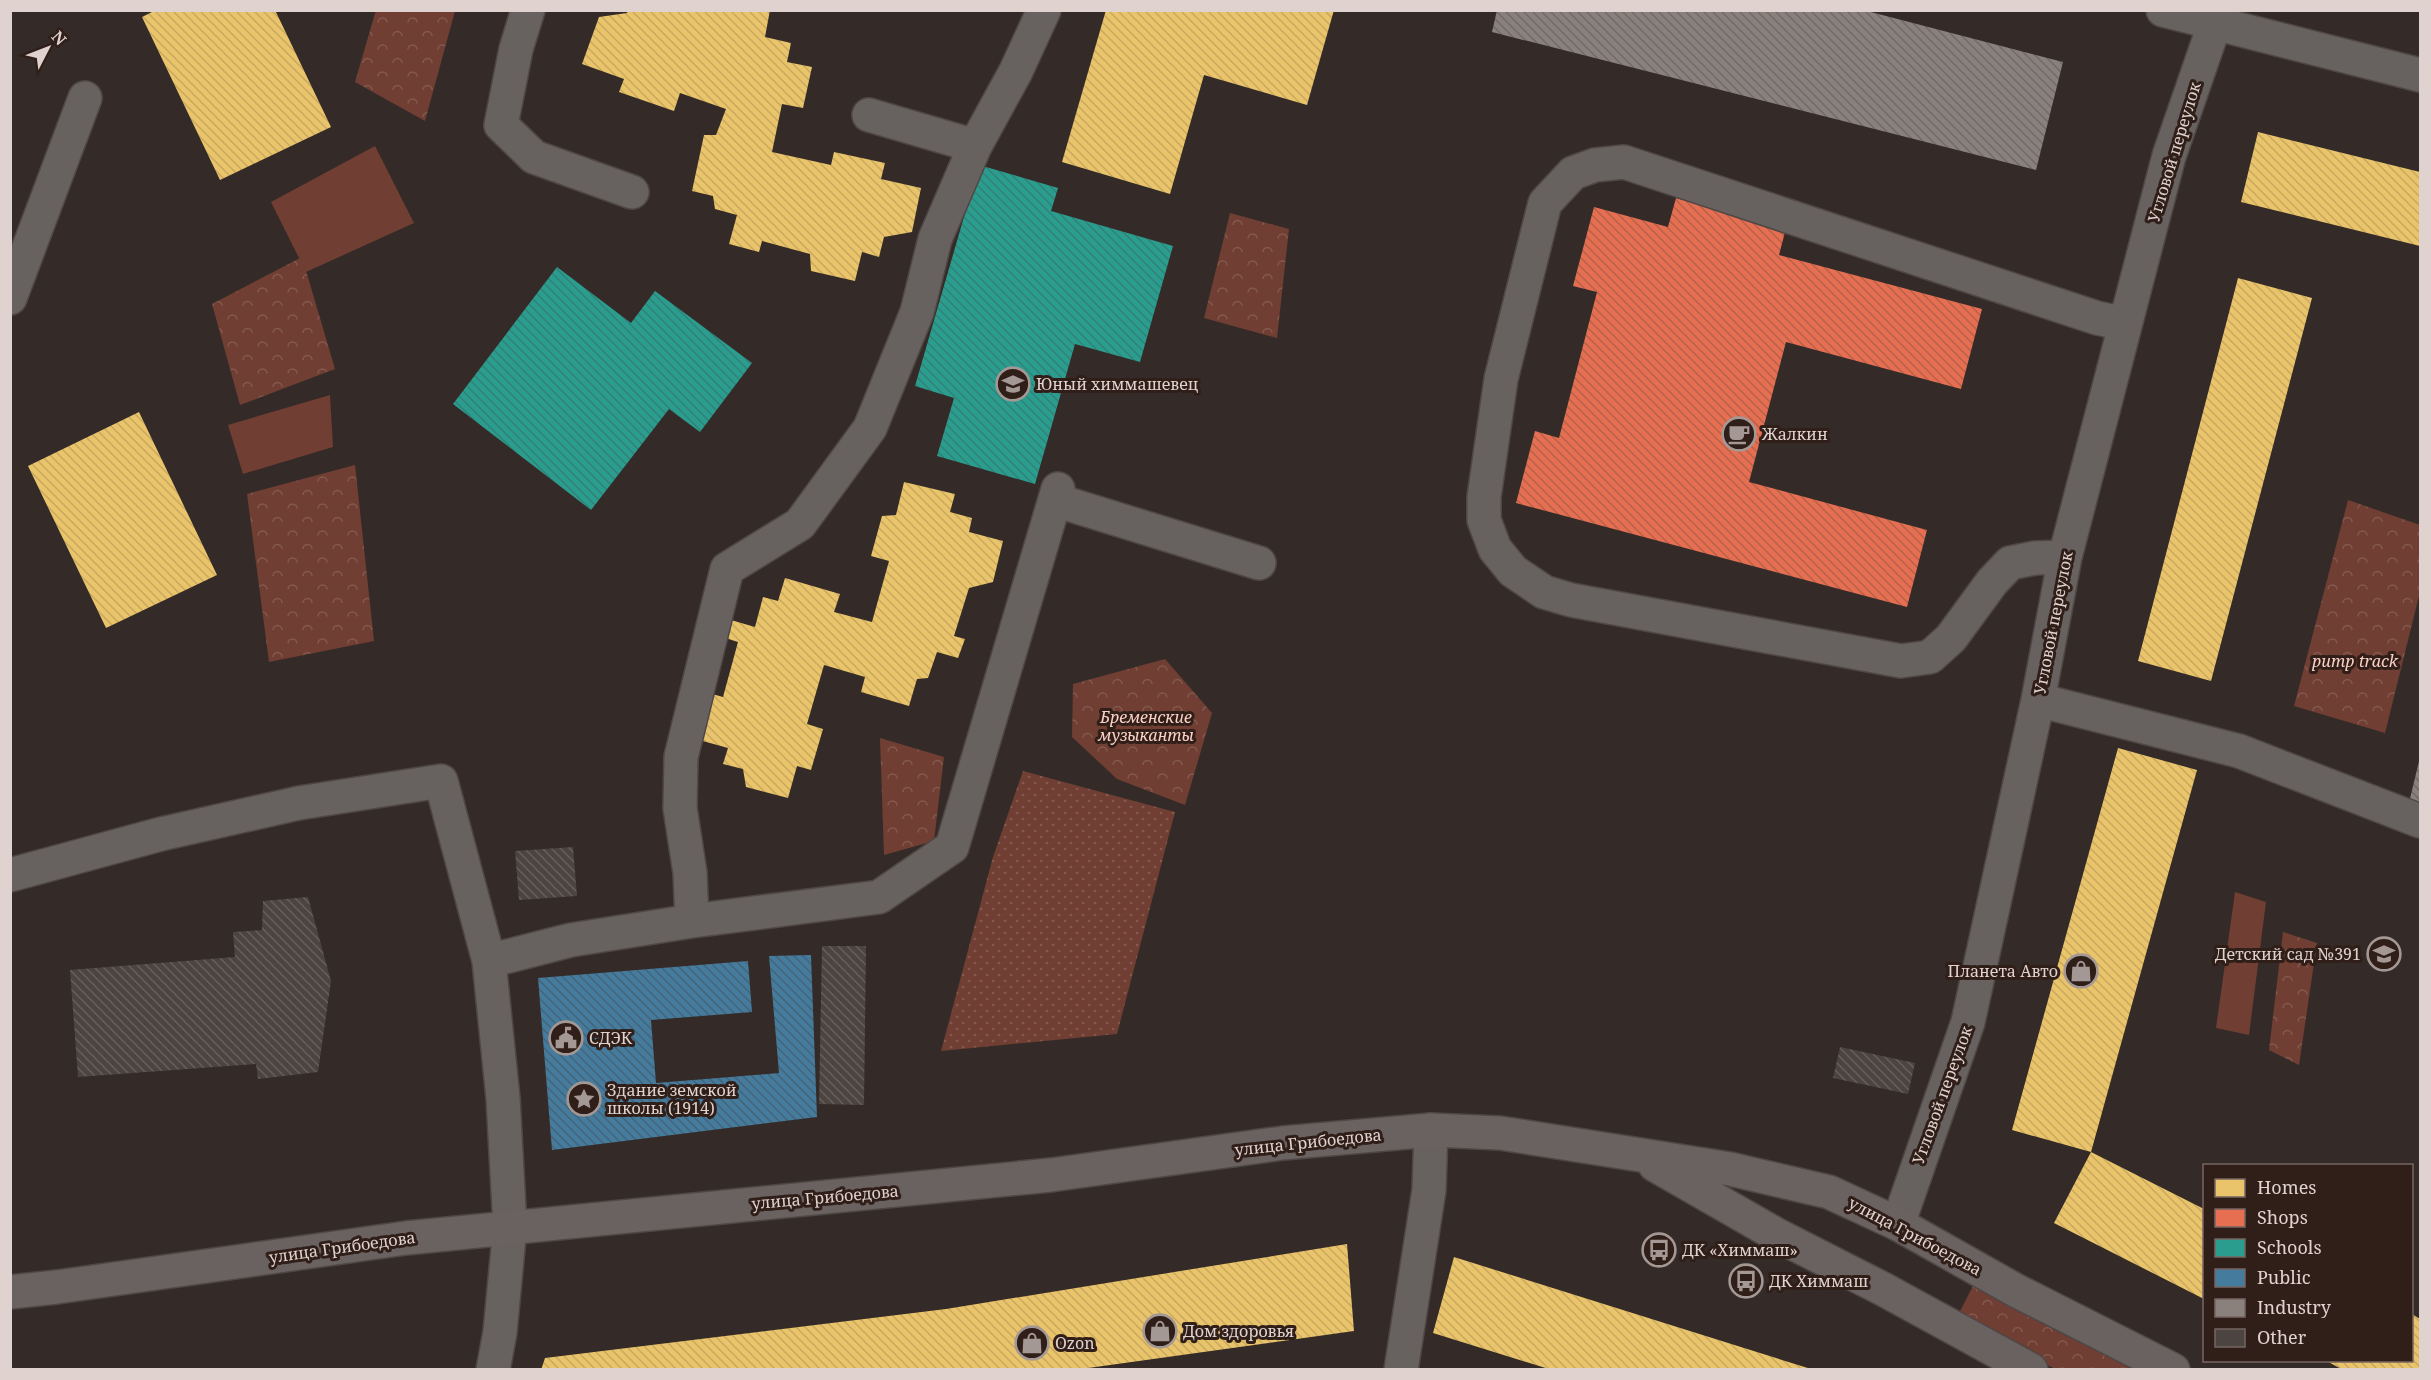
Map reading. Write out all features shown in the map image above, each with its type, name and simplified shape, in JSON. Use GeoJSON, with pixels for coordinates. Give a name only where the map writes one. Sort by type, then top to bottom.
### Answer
{"type":"FeatureCollection","features":[{"type":"Feature","properties":{"kind":"main road","name":"улица Грибоедова"},"geometry":{"type":"LineString","coordinates":[[10,1292],[406,1238],[1051,1175],[1283,1143],[1431,1130],[1500,1133],[1730,1168],[1829,1192],[1898,1224],[2015,1290],[2173,1370]]}},
{"type":"Feature","properties":{"kind":"main road","name":"улица Грибоедова"},"geometry":{"type":"LineString","coordinates":[[1640,1156],[1777,1235],[1884,1289],[2031,1370]]}},
{"type":"Feature","properties":{"kind":"street"},"geometry":{"type":"LineString","coordinates":[[528,10],[516,49],[501,125],[534,156],[632,192]]}},
{"type":"Feature","properties":{"kind":"street"},"geometry":{"type":"LineString","coordinates":[[692,921],[690,873],[680,808],[681,757],[727,569],[800,524],[870,428],[917,312],[935,239],[975,146],[1016,71],[1044,10]]}},
{"type":"Feature","properties":{"kind":"street"},"geometry":{"type":"LineString","coordinates":[[2163,10],[2421,75]]}},
{"type":"Feature","properties":{"kind":"street","name":"Угловой переулок"},"geometry":{"type":"LineString","coordinates":[[1898,1224],[1968,1022],[2038,700],[2065,557],[2169,156],[2215,23]]}},
{"type":"Feature","properties":{"kind":"street"},"geometry":{"type":"LineString","coordinates":[[10,298],[86,98]]}},
{"type":"Feature","properties":{"kind":"street"},"geometry":{"type":"LineString","coordinates":[[869,115],[975,146]]}},
{"type":"Feature","properties":{"kind":"street"},"geometry":{"type":"LineString","coordinates":[[2065,557],[2035,558],[2010,564],[1992,582],[1951,638],[1930,657],[1901,661],[1571,600],[1544,592],[1513,571],[1495,549],[1484,520],[1484,497],[1501,380],[1545,202],[1572,172],[1594,165],[1624,162],[2097,318],[2125,324]]}},
{"type":"Feature","properties":{"kind":"street"},"geometry":{"type":"LineString","coordinates":[[489,961],[571,940],[692,921],[879,897],[952,847],[1057,495],[1258,563]]}},
{"type":"Feature","properties":{"kind":"street"},"geometry":{"type":"LineString","coordinates":[[2038,700],[2238,751],[2421,821]]}},
{"type":"Feature","properties":{"kind":"street"},"geometry":{"type":"LineString","coordinates":[[10,875],[161,834],[299,803],[441,781],[489,961],[503,1098],[510,1227],[500,1332],[493,1370]]}},
{"type":"Feature","properties":{"kind":"street"},"geometry":{"type":"LineString","coordinates":[[1401,1370],[1429,1190],[1431,1130]]}},
{"type":"Feature","properties":{"kind":"green space"},"geometry":{"type":"Polygon","coordinates":[[[376,10],[455,11],[425,121],[355,82],[376,10]]]}},
{"type":"Feature","properties":{"kind":"green space"},"geometry":{"type":"Polygon","coordinates":[[[375,146],[414,223],[306,272],[271,202],[375,146]]]}},
{"type":"Feature","properties":{"kind":"green space"},"geometry":{"type":"Polygon","coordinates":[[[1230,213],[1289,229],[1277,338],[1204,318],[1230,213]]]}},
{"type":"Feature","properties":{"kind":"green space"},"geometry":{"type":"Polygon","coordinates":[[[302,257],[335,369],[240,405],[212,304],[302,257]]]}},
{"type":"Feature","properties":{"kind":"green space"},"geometry":{"type":"Polygon","coordinates":[[[330,395],[333,447],[243,474],[228,425],[330,395]]]}},
{"type":"Feature","properties":{"kind":"green space"},"geometry":{"type":"Polygon","coordinates":[[[355,465],[374,641],[269,662],[247,494],[355,465]]]}},
{"type":"Feature","properties":{"kind":"green space","name":"pump track"},"geometry":{"type":"Polygon","coordinates":[[[2348,500],[2420,525],[2420,592],[2385,733],[2294,706],[2348,500]]]}},
{"type":"Feature","properties":{"kind":"green space","name":"Бременские музыканты"},"geometry":{"type":"Polygon","coordinates":[[[1165,659],[1212,713],[1185,805],[1117,779],[1072,737],[1073,684],[1165,659]]]}},
{"type":"Feature","properties":{"kind":"green space"},"geometry":{"type":"Polygon","coordinates":[[[880,738],[944,757],[934,841],[884,855],[880,738]]]}},
{"type":"Feature","properties":{"kind":"green space"},"geometry":{"type":"Polygon","coordinates":[[[1023,771],[1175,812],[1117,1034],[941,1051],[993,857],[1023,771]]]}},
{"type":"Feature","properties":{"kind":"green space"},"geometry":{"type":"Polygon","coordinates":[[[2235,892],[2266,902],[2249,1035],[2216,1028],[2235,892]]]}},
{"type":"Feature","properties":{"kind":"green space"},"geometry":{"type":"Polygon","coordinates":[[[2283,932],[2317,943],[2299,1065],[2269,1050],[2283,932]]]}},
{"type":"Feature","properties":{"kind":"green space"},"geometry":{"type":"Polygon","coordinates":[[[1974,1284],[2143,1369],[2055,1369],[1957,1317],[1974,1284]]]}},
{"type":"Feature","properties":{"kind":"building: Homes"},"geometry":{"type":"Polygon","coordinates":[[[156,10],[275,10],[331,127],[220,180],[142,17],[156,10]]]}},
{"type":"Feature","properties":{"kind":"building: Homes"},"geometry":{"type":"Polygon","coordinates":[[[628,10],[770,10],[765,37],[791,43],[787,62],[812,67],[803,108],[782,104],[772,152],[831,165],[834,152],[885,163],[881,179],[921,188],[912,232],[884,237],[879,257],[862,252],[855,281],[811,271],[810,254],[762,241],[759,252],[729,244],[737,215],[715,209],[713,196],[692,191],[704,135],[716,135],[726,109],[680,93],[674,111],[619,92],[624,79],[582,64],[599,17],[627,13],[628,10]]]}},
{"type":"Feature","properties":{"kind":"building: Homes"},"geometry":{"type":"Polygon","coordinates":[[[1106,10],[1334,10],[1307,105],[1204,75],[1170,194],[1062,162],[1106,10]]]}},
{"type":"Feature","properties":{"kind":"building: Homes"},"geometry":{"type":"Polygon","coordinates":[[[2258,132],[2420,172],[2420,246],[2241,202],[2258,132]]]}},
{"type":"Feature","properties":{"kind":"building: Homes"},"geometry":{"type":"Polygon","coordinates":[[[2238,278],[2312,298],[2211,681],[2138,661],[2238,278]]]}},
{"type":"Feature","properties":{"kind":"building: Homes"},"geometry":{"type":"Polygon","coordinates":[[[139,412],[217,575],[106,628],[28,466],[139,412]]]}},
{"type":"Feature","properties":{"kind":"building: Homes"},"geometry":{"type":"Polygon","coordinates":[[[904,482],[955,494],[950,512],[972,518],[969,532],[1003,541],[993,582],[969,588],[954,636],[965,639],[958,658],[937,652],[928,678],[917,679],[909,706],[861,692],[865,677],[824,665],[807,724],[823,729],[811,770],[797,766],[788,798],[746,787],[743,769],[723,764],[728,748],[692,738],[705,692],[723,697],[738,642],[719,636],[724,618],[755,627],[763,597],[778,601],[785,578],[840,594],[834,612],[872,622],[889,561],[871,556],[882,516],[896,515],[904,482]]]}},
{"type":"Feature","properties":{"kind":"building: Homes"},"geometry":{"type":"Polygon","coordinates":[[[2118,748],[2197,770],[2091,1152],[2012,1130],[2118,748]]]}},
{"type":"Feature","properties":{"kind":"building: Homes"},"geometry":{"type":"Polygon","coordinates":[[[2091,1152],[2203,1208],[2203,1298],[2054,1223],[2091,1152]]]}},
{"type":"Feature","properties":{"kind":"building: Homes"},"geometry":{"type":"Polygon","coordinates":[[[1347,1244],[1354,1331],[1074,1370],[541,1370],[545,1358],[946,1309],[1347,1244]]]}},
{"type":"Feature","properties":{"kind":"building: Homes"},"geometry":{"type":"Polygon","coordinates":[[[1454,1257],[1811,1370],[1552,1370],[1433,1333],[1454,1257]]]}},
{"type":"Feature","properties":{"kind":"building: Homes"},"geometry":{"type":"Polygon","coordinates":[[[2413,1315],[2420,1319],[2420,1370],[2343,1370],[2329,1362],[2413,1362],[2413,1315]]]}},
{"type":"Feature","properties":{"kind":"building: Shops"},"geometry":{"type":"Polygon","coordinates":[[[1676,198],[1786,228],[1779,255],[1982,309],[1961,389],[1786,342],[1749,482],[1927,530],[1907,607],[1516,503],[1535,431],[1559,438],[1597,292],[1573,286],[1594,207],[1668,227],[1676,198]]]}},
{"type":"Feature","properties":{"kind":"building: Schools"},"geometry":{"type":"Polygon","coordinates":[[[979,165],[1058,188],[1051,211],[1173,246],[1140,362],[1075,344],[1035,484],[937,456],[954,398],[915,386],[979,165]]]}},
{"type":"Feature","properties":{"kind":"building: Schools"},"geometry":{"type":"Polygon","coordinates":[[[557,267],[631,323],[655,291],[752,363],[700,432],[669,409],[591,510],[453,404],[557,267]]]}},
{"type":"Feature","properties":{"kind":"building: Public"},"geometry":{"type":"Polygon","coordinates":[[[811,955],[817,1117],[552,1150],[538,978],[748,961],[752,1012],[651,1020],[656,1083],[779,1073],[769,956],[811,955]]]}},
{"type":"Feature","properties":{"kind":"building: Industry"},"geometry":{"type":"Polygon","coordinates":[[[1497,10],[1863,10],[2063,62],[2036,170],[1492,32],[1497,10]]]}},
{"type":"Feature","properties":{"kind":"building: Industry"},"geometry":{"type":"Polygon","coordinates":[[[2420,757],[2420,811],[2408,807],[2420,757]]]}},
{"type":"Feature","properties":{"kind":"building: Other"},"geometry":{"type":"Polygon","coordinates":[[[573,847],[577,896],[519,900],[515,851],[573,847]]]}},
{"type":"Feature","properties":{"kind":"building: Other"},"geometry":{"type":"Polygon","coordinates":[[[308,897],[331,981],[318,1072],[258,1079],[256,1064],[78,1077],[70,970],[235,957],[233,932],[262,930],[263,901],[308,897]]]}},
{"type":"Feature","properties":{"kind":"building: Other"},"geometry":{"type":"Polygon","coordinates":[[[822,946],[866,946],[864,1105],[819,1104],[822,946]]]}},
{"type":"Feature","properties":{"kind":"building: Other"},"geometry":{"type":"Polygon","coordinates":[[[1840,1047],[1915,1063],[1908,1094],[1833,1078],[1840,1047]]]}},
{"type":"Feature","properties":{"kind":"place","name":"Юный химмашевец"},"geometry":{"type":"Point","coordinates":[1013,384]}},
{"type":"Feature","properties":{"kind":"place","name":"Жалкин"},"geometry":{"type":"Point","coordinates":[1739,434]}},
{"type":"Feature","properties":{"kind":"place","name":"Детский сад №391"},"geometry":{"type":"Point","coordinates":[2384,954]}},
{"type":"Feature","properties":{"kind":"place","name":"Планета Авто"},"geometry":{"type":"Point","coordinates":[2081,971]}},
{"type":"Feature","properties":{"kind":"place","name":"СДЭК"},"geometry":{"type":"Point","coordinates":[566,1038]}},
{"type":"Feature","properties":{"kind":"place","name":"Здание земской школы (1914)"},"geometry":{"type":"Point","coordinates":[584,1099]}},
{"type":"Feature","properties":{"kind":"place","name":"ДК «Химмаш»"},"geometry":{"type":"Point","coordinates":[1659,1250]}},
{"type":"Feature","properties":{"kind":"place","name":"ДК Химмаш"},"geometry":{"type":"Point","coordinates":[1746,1281]}},
{"type":"Feature","properties":{"kind":"place","name":"Дом здоровья"},"geometry":{"type":"Point","coordinates":[1160,1331]}},
{"type":"Feature","properties":{"kind":"place","name":"Ozon"},"geometry":{"type":"Point","coordinates":[1032,1343]}}]}
